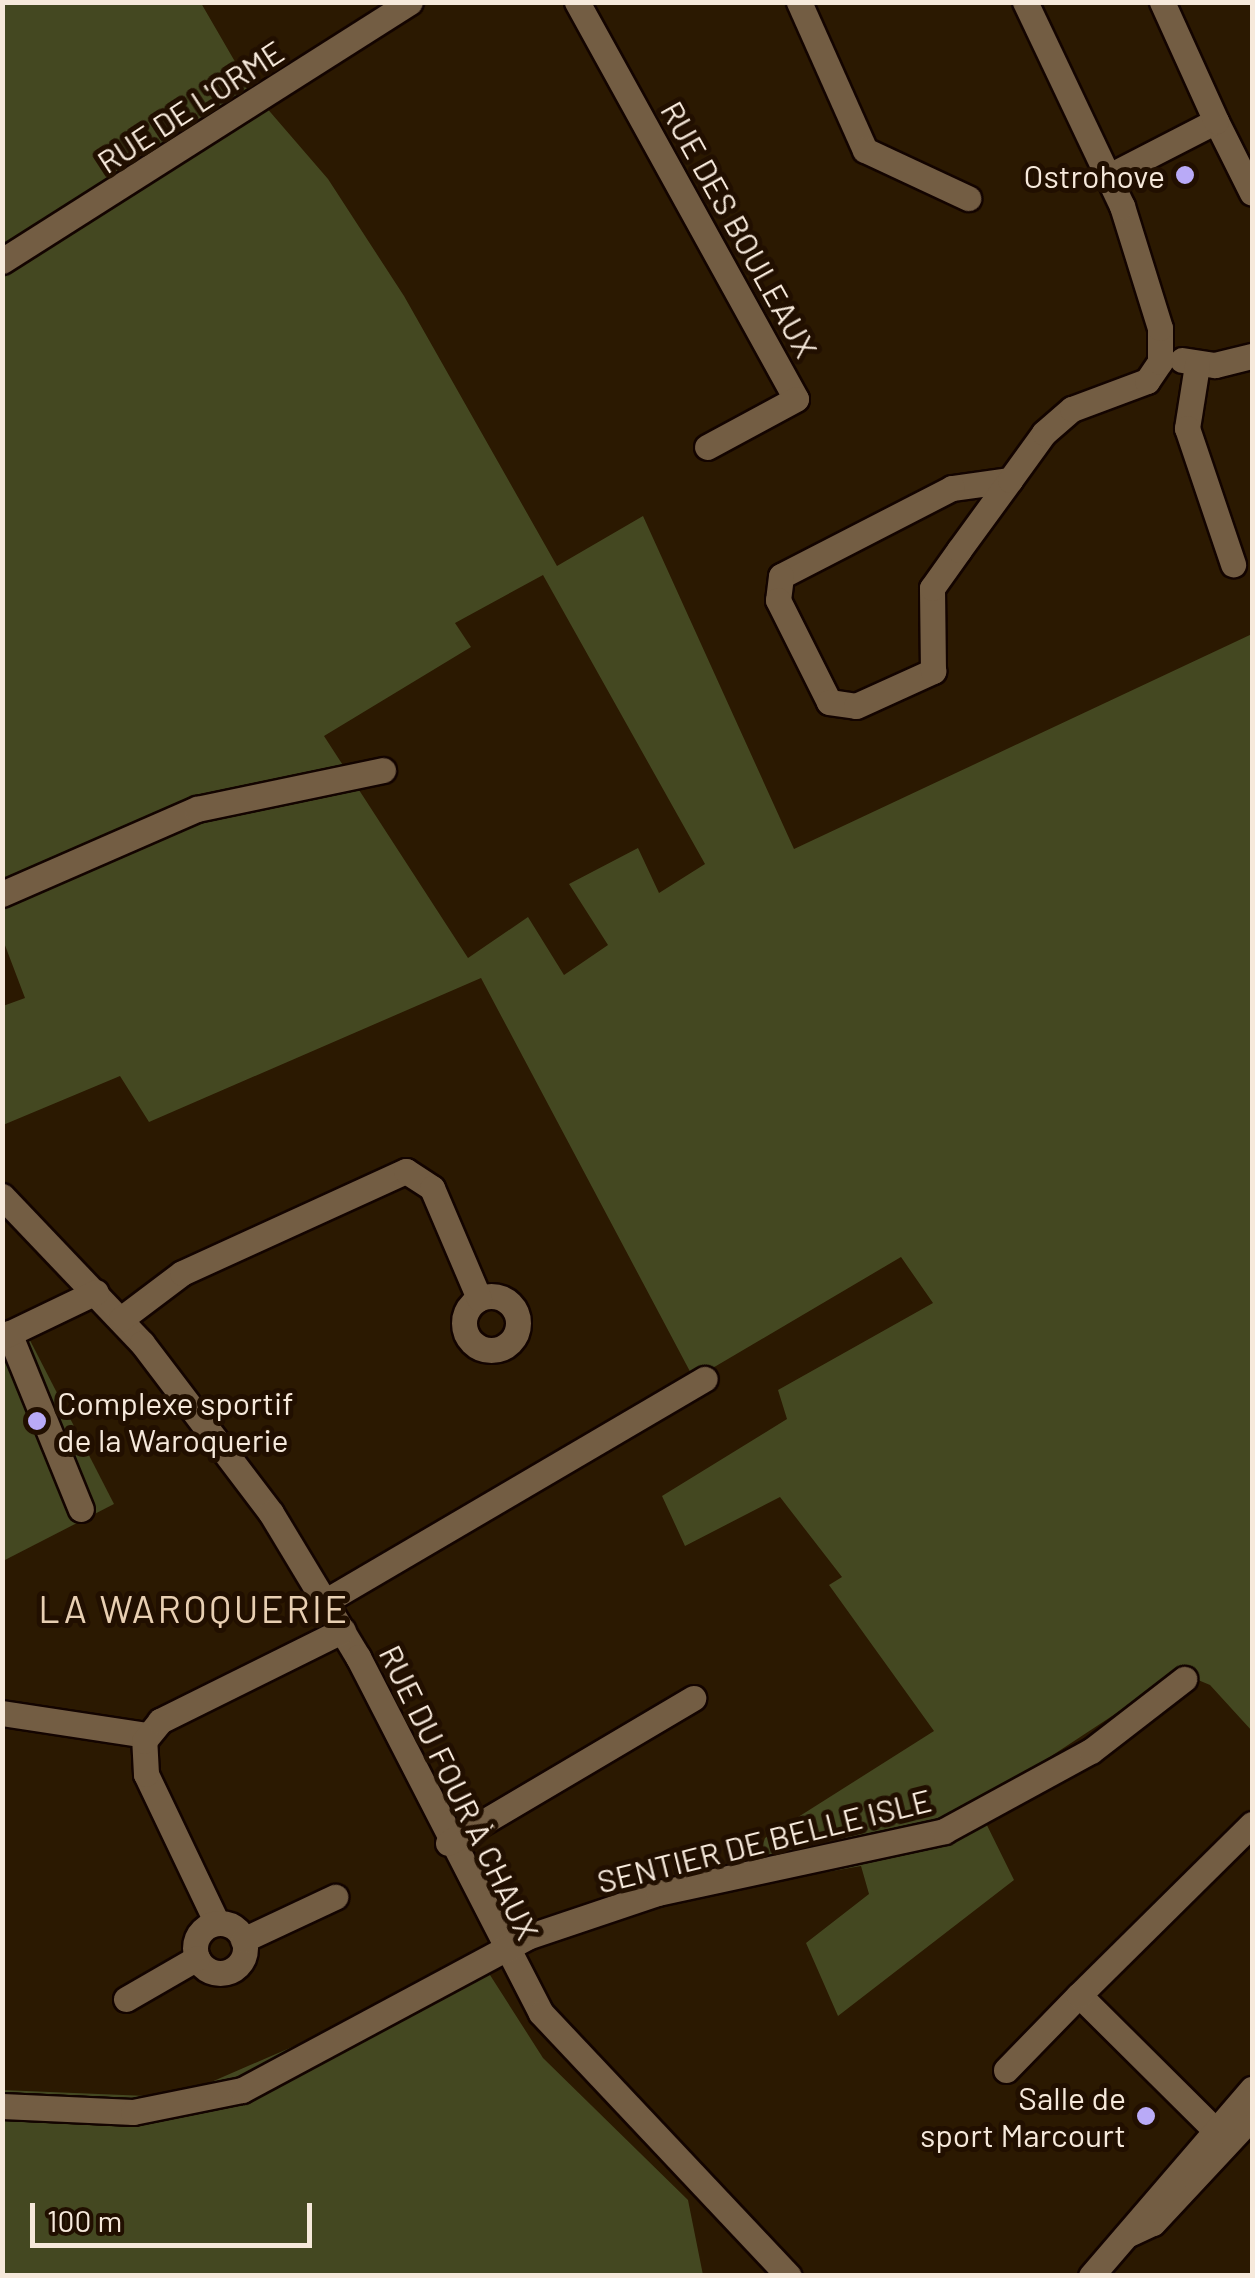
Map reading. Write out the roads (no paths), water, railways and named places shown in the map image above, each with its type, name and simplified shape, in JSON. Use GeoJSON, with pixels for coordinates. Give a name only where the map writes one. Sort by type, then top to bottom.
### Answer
{"type":"FeatureCollection","features":[{"type":"Feature","properties":{"kind":"street","name":"RUE DE L'ORME"},"geometry":{"type":"LineString","coordinates":[[2,261],[410,2]]}},
{"type":"Feature","properties":{"kind":"street","name":"RUE DES BOULEAUX"},"geometry":{"type":"LineString","coordinates":[[577,2],[796,399],[707,447]]}},
{"type":"Feature","properties":{"kind":"street"},"geometry":{"type":"LineString","coordinates":[[798,2],[865,150],[968,198]]}},
{"type":"Feature","properties":{"kind":"street"},"geometry":{"type":"LineString","coordinates":[[1010,480],[952,488],[781,576],[778,600],[828,702],[856,706],[937,666],[929,595],[1010,480],[1063,415],[1147,380],[1162,355],[1109,176],[1025,2]]}},
{"type":"Feature","properties":{"kind":"street"},"geometry":{"type":"LineString","coordinates":[[1162,2],[1216,121],[1246,166],[1252,194]]}},
{"type":"Feature","properties":{"kind":"street"},"geometry":{"type":"LineString","coordinates":[[1109,176],[1216,121]]}},
{"type":"Feature","properties":{"kind":"street"},"geometry":{"type":"LineString","coordinates":[[1162,355],[1197,365],[1252,356]]}},
{"type":"Feature","properties":{"kind":"street"},"geometry":{"type":"LineString","coordinates":[[1197,365],[1187,428],[1233,564]]}},
{"type":"Feature","properties":{"kind":"street"},"geometry":{"type":"LineString","coordinates":[[2,894],[179,815],[383,770]]}},
{"type":"Feature","properties":{"kind":"street"},"geometry":{"type":"LineString","coordinates":[[122,1319],[182,1274],[406,1171],[432,1188],[480,1298]]}},
{"type":"Feature","properties":{"kind":"street","name":"RUE DU FOUR À CHAUX"},"geometry":{"type":"LineString","coordinates":[[2,1196],[122,1319],[236,1462],[343,1630],[501,1949],[556,2032],[790,2276]]}},
{"type":"Feature","properties":{"kind":"street"},"geometry":{"type":"LineString","coordinates":[[81,1509],[6,1335],[96,1292]]}},
{"type":"Feature","properties":{"kind":"street"},"geometry":{"type":"LineString","coordinates":[[326,1601],[705,1379]]}},
{"type":"Feature","properties":{"kind":"street"},"geometry":{"type":"LineString","coordinates":[[2,1713],[146,1735],[343,1630]]}},
{"type":"Feature","properties":{"kind":"street","name":"SENTIER DE BELLE ISLE"},"geometry":{"type":"LineString","coordinates":[[2,2106],[118,2113],[223,2097],[301,2064],[501,1949],[658,1894],[944,1831],[1068,1766],[1184,1680]]}},
{"type":"Feature","properties":{"kind":"street"},"geometry":{"type":"LineString","coordinates":[[448,1843],[694,1698]]}},
{"type":"Feature","properties":{"kind":"street"},"geometry":{"type":"LineString","coordinates":[[146,1735],[146,1774],[217,1924],[243,1940]]}},
{"type":"Feature","properties":{"kind":"street"},"geometry":{"type":"LineString","coordinates":[[1006,2070],[1252,1824]]}},
{"type":"Feature","properties":{"kind":"street"},"geometry":{"type":"LineString","coordinates":[[196,1958],[228,1972],[243,1940],[335,1898]]}},
{"type":"Feature","properties":{"kind":"street"},"geometry":{"type":"LineString","coordinates":[[196,1958],[199,1934],[217,1924]]}},
{"type":"Feature","properties":{"kind":"street"},"geometry":{"type":"LineString","coordinates":[[126,1999],[196,1958]]}},
{"type":"Feature","properties":{"kind":"street"},"geometry":{"type":"LineString","coordinates":[[1079,1995],[1214,2128]]}},
{"type":"Feature","properties":{"kind":"street"},"geometry":{"type":"LineString","coordinates":[[1091,2276],[1214,2128],[1252,2089]]}},
{"type":"Feature","properties":{"kind":"street"},"geometry":{"type":"LineString","coordinates":[[1120,2238],[1153,2222],[1252,2117]]}},
{"type":"Feature","properties":{"kind":"place","name":"Ostrohove"},"geometry":{"type":"Point","coordinates":[1185,175]}},
{"type":"Feature","properties":{"kind":"place","name":"Complexe sportif de la Waroquerie"},"geometry":{"type":"Point","coordinates":[37,1421]}},
{"type":"Feature","properties":{"kind":"place","name":"Salle de sport Marcourt"},"geometry":{"type":"Point","coordinates":[1146,2116]}},
{"type":"Feature","properties":{"kind":"district","name":"LA WAROQUERIE"},"geometry":{"type":"Point","coordinates":[194,1609]}}]}
